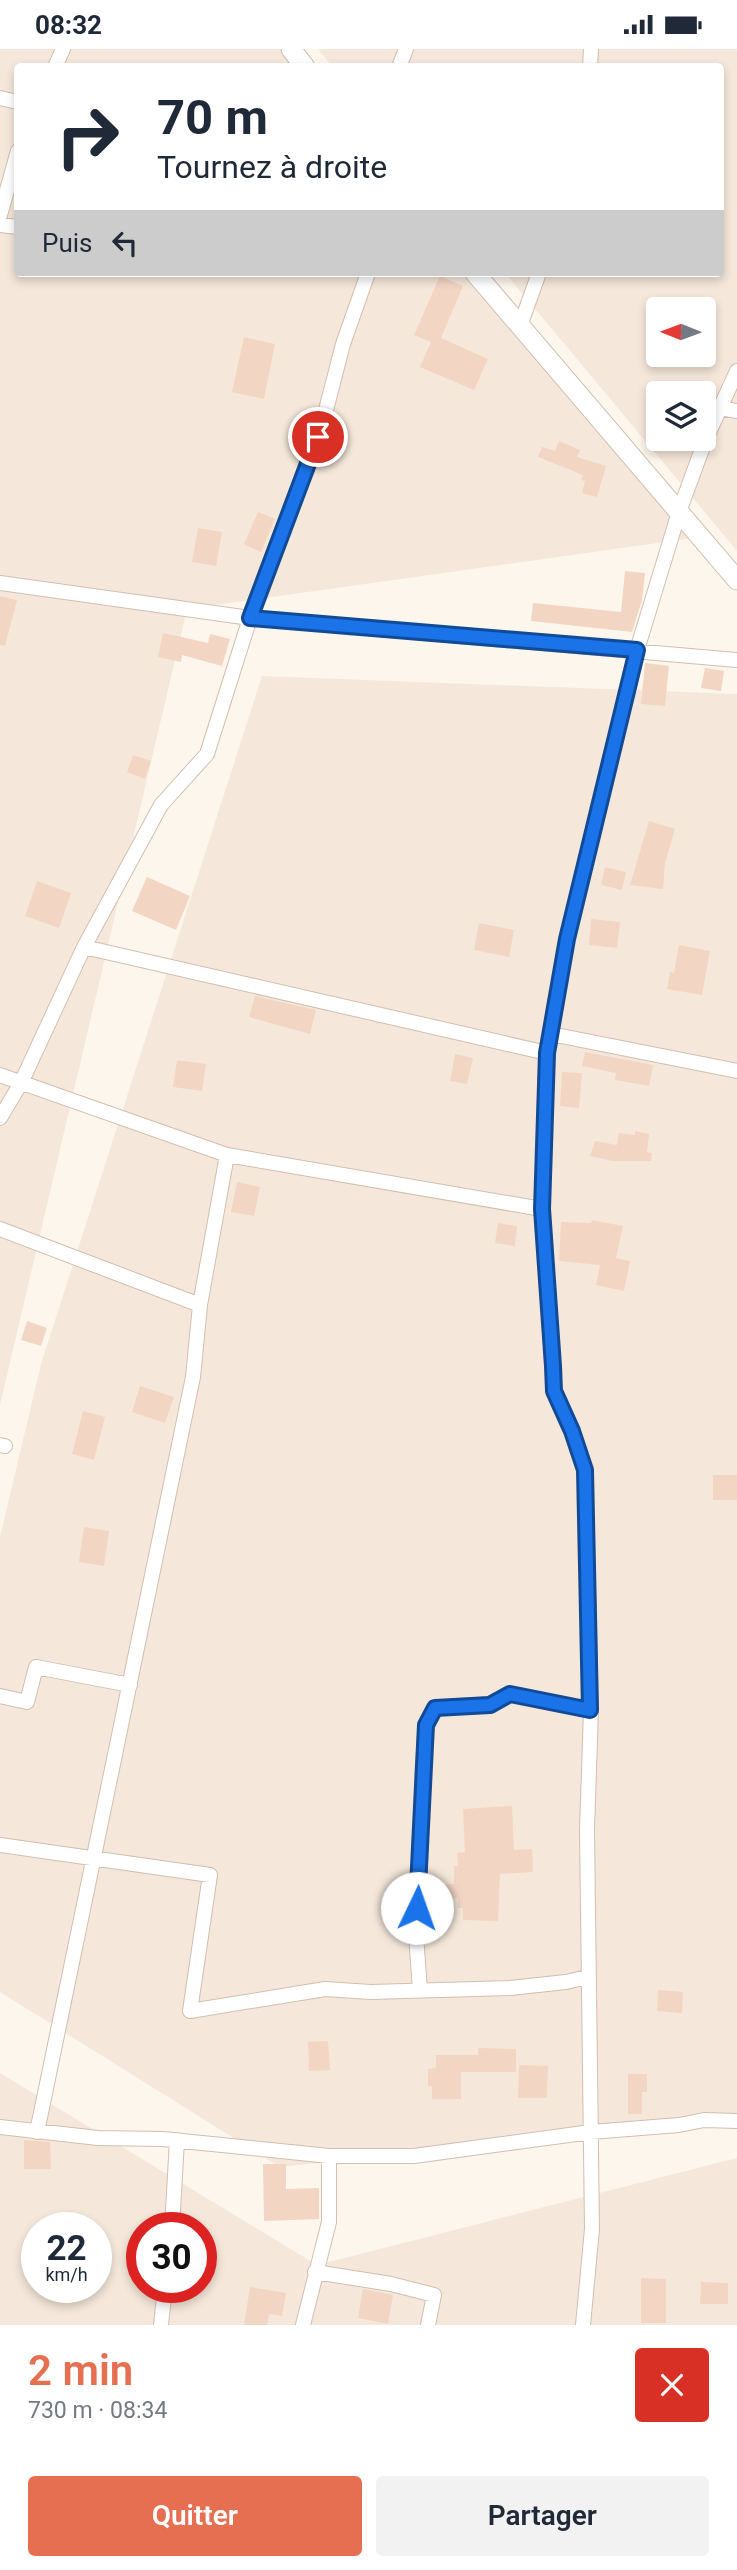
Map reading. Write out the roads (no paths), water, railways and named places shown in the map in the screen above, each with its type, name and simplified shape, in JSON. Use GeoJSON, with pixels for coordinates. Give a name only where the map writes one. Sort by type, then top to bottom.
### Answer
{"type":"FeatureCollection","features":[{"type":"Feature","properties":{"kind":"street"},"geometry":{"type":"LineString","coordinates":[[0,215],[14,165]]}},
{"type":"Feature","properties":{"kind":"street"},"geometry":{"type":"LineString","coordinates":[[0,1118],[21,1083],[84,947],[161,805],[207,754],[250,618],[318,437],[343,344],[367,277]]}},
{"type":"Feature","properties":{"kind":"street"},"geometry":{"type":"LineString","coordinates":[[478,277],[737,580]]}},
{"type":"Feature","properties":{"kind":"street"},"geometry":{"type":"LineString","coordinates":[[520,326],[538,277]]}},
{"type":"Feature","properties":{"kind":"street"},"geometry":{"type":"LineString","coordinates":[[583,2325],[592,2229],[587,1977],[590,1710],[585,1470],[572,1431],[554,1391],[542,1209],[547,1053],[567,939],[637,650],[679,512],[736,371]]}},
{"type":"Feature","properties":{"kind":"street"},"geometry":{"type":"LineString","coordinates":[[720,408],[737,411]]}},
{"type":"Feature","properties":{"kind":"street"},"geometry":{"type":"LineString","coordinates":[[0,583],[250,618],[737,660]]}},
{"type":"Feature","properties":{"kind":"street"},"geometry":{"type":"LineString","coordinates":[[84,947],[547,1053]]}},
{"type":"Feature","properties":{"kind":"street"},"geometry":{"type":"LineString","coordinates":[[551,1034],[737,1071]]}},
{"type":"Feature","properties":{"kind":"street"},"geometry":{"type":"LineString","coordinates":[[0,1075],[227,1155],[542,1209]]}},
{"type":"Feature","properties":{"kind":"street"},"geometry":{"type":"LineString","coordinates":[[37,2132],[193,1377],[200,1305],[227,1155]]}},
{"type":"Feature","properties":{"kind":"street"},"geometry":{"type":"LineString","coordinates":[[0,1229],[200,1305]]}},
{"type":"Feature","properties":{"kind":"street"},"geometry":{"type":"LineString","coordinates":[[0,1696],[27,1702],[36,1667],[130,1685]]}},
{"type":"Feature","properties":{"kind":"street"},"geometry":{"type":"LineString","coordinates":[[419,1990],[416,1935],[423,1765],[426,1725],[435,1708],[490,1705],[510,1694],[590,1710]]}},
{"type":"Feature","properties":{"kind":"street"},"geometry":{"type":"LineString","coordinates":[[0,1845],[210,1875],[190,2011],[325,1989],[370,1992],[510,1988],[587,1977]]}},
{"type":"Feature","properties":{"kind":"street"},"geometry":{"type":"LineString","coordinates":[[0,2127],[98,2138],[177,2140],[329,2156],[414,2157],[591,2132],[679,2125],[704,2120],[737,2121]]}},
{"type":"Feature","properties":{"kind":"street"},"geometry":{"type":"LineString","coordinates":[[173,2212],[177,2140]]}},
{"type":"Feature","properties":{"kind":"street"},"geometry":{"type":"LineString","coordinates":[[303,2325],[329,2222],[329,2156]]}},
{"type":"Feature","properties":{"kind":"street"},"geometry":{"type":"LineString","coordinates":[[315,2272],[391,2284],[434,2295],[428,2325]]}},
{"type":"Feature","properties":{"kind":"street"},"geometry":{"type":"LineString","coordinates":[[160,2325],[163,2303]]}}]}
